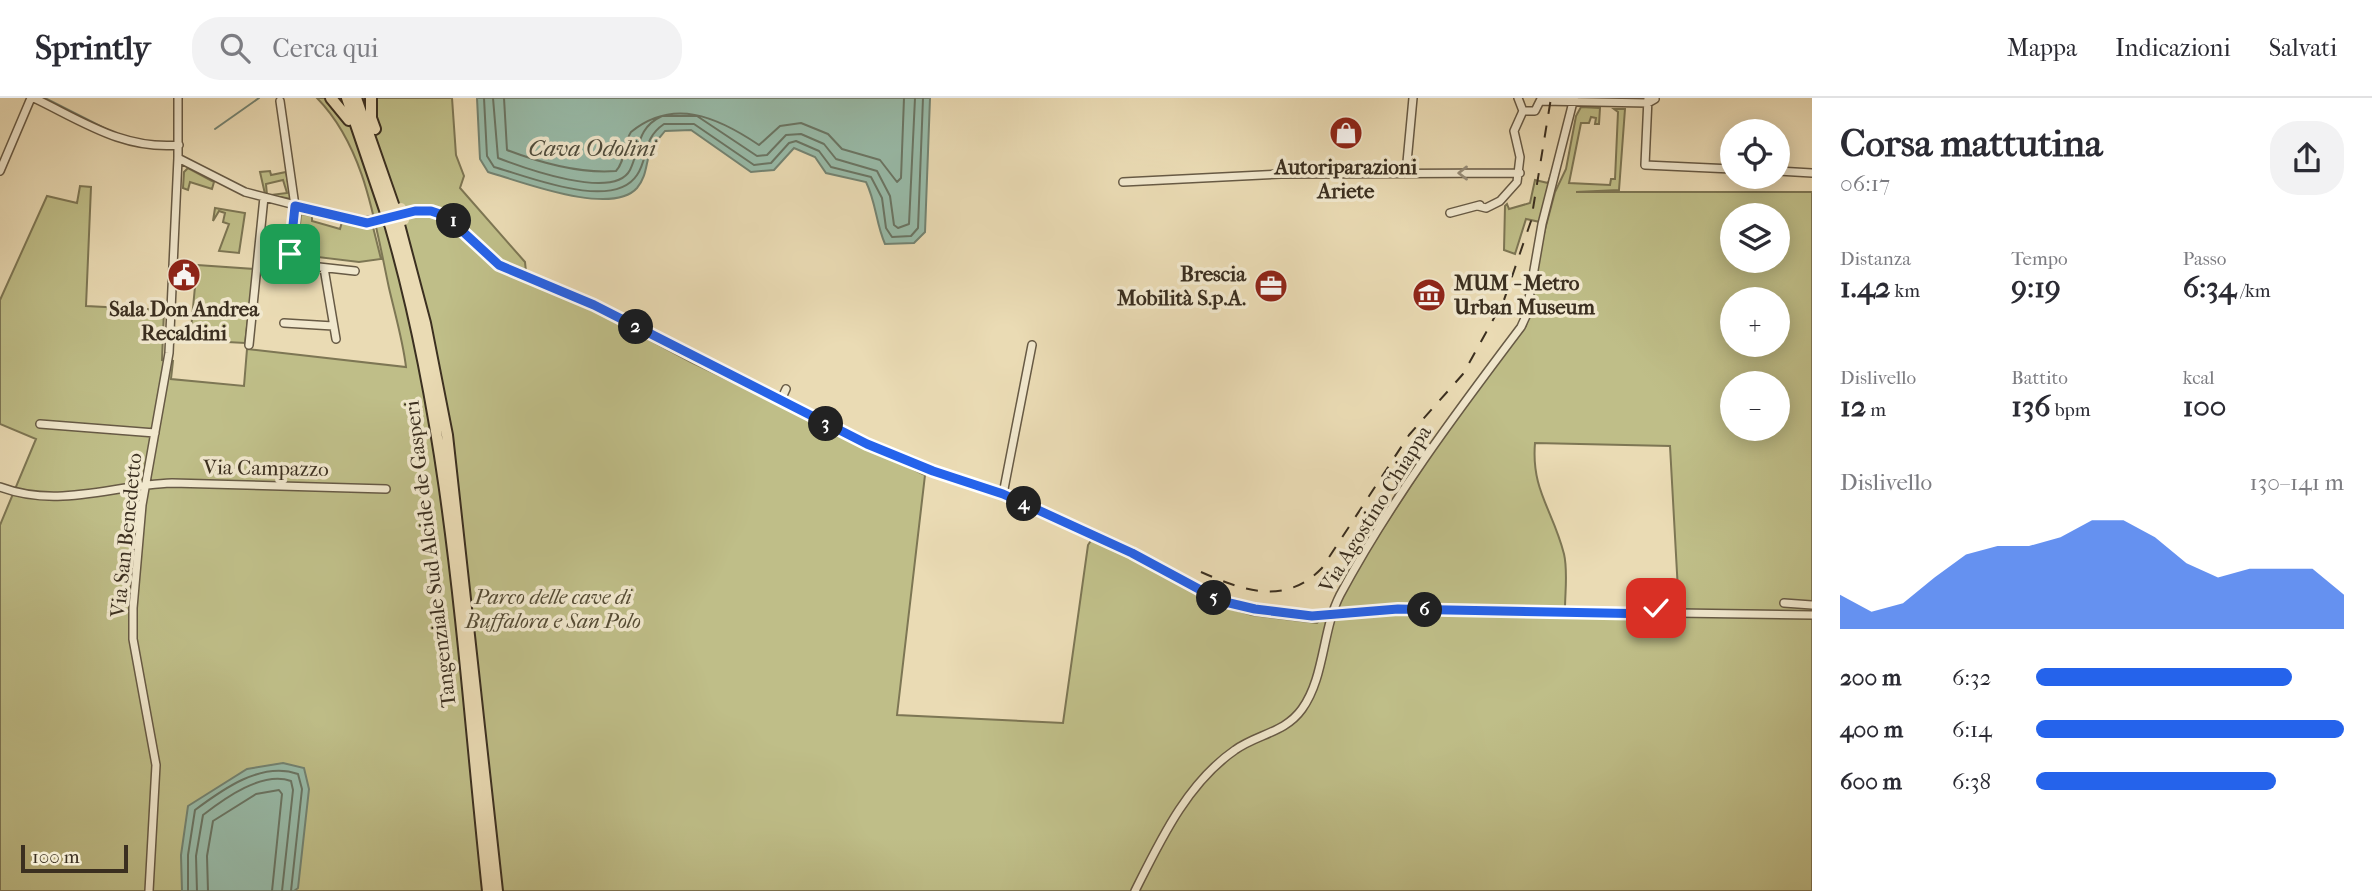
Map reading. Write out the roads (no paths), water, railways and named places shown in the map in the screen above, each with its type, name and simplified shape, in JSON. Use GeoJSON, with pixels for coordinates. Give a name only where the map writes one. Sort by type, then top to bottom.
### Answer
{"type":"FeatureCollection","features":[{"type":"Feature","properties":{"kind":"highway"},"geometry":{"type":"LineString","coordinates":[[331,98],[345,111],[367,170],[381,194]]}},
{"type":"Feature","properties":{"kind":"highway","name":"Tangenziale Sud Alcide de Gasperi"},"geometry":{"type":"LineString","coordinates":[[347,98],[381,194],[396,216],[439,436],[488,891]]}},
{"type":"Feature","properties":{"kind":"highway","name":"Tangenziale Sud Alcide de Gasperi"},"geometry":{"type":"LineString","coordinates":[[356,98],[404,239],[430,346],[447,435],[497,891]]}},
{"type":"Feature","properties":{"kind":"highway"},"geometry":{"type":"LineString","coordinates":[[371,98],[371,118],[396,216]]}},
{"type":"Feature","properties":{"kind":"street"},"geometry":{"type":"LineString","coordinates":[[0,171],[32,98],[123,142],[150,146],[178,145]]}},
{"type":"Feature","properties":{"kind":"street","name":"Via San Benedetto"},"geometry":{"type":"LineString","coordinates":[[149,891],[156,765],[133,639],[133,608],[146,484],[169,353],[178,158],[178,98]]}},
{"type":"Feature","properties":{"kind":"street"},"geometry":{"type":"LineString","coordinates":[[1406,173],[1413,98]]}},
{"type":"Feature","properties":{"kind":"street"},"geometry":{"type":"LineString","coordinates":[[1450,213],[1488,205],[1508,194],[1520,173],[1520,153],[1514,131],[1523,111],[1518,98]]}},
{"type":"Feature","properties":{"kind":"street"},"geometry":{"type":"LineString","coordinates":[[1523,111],[1535,111],[1541,100],[1650,100],[1645,165],[1720,168]]}},
{"type":"Feature","properties":{"kind":"street","name":"Via Agostino Chiappa"},"geometry":{"type":"LineString","coordinates":[[1135,891],[1159,843],[1199,785],[1234,750],[1283,727],[1303,708],[1314,682],[1330,616],[1363,555],[1455,414],[1521,327],[1526,316],[1542,224],[1574,100]]}},
{"type":"Feature","properties":{"kind":"street"},"geometry":{"type":"LineString","coordinates":[[280,101],[295,206],[291,259],[301,265],[355,271]]}},
{"type":"Feature","properties":{"kind":"street"},"geometry":{"type":"LineString","coordinates":[[178,158],[230,185],[264,197],[367,223],[415,211],[439,213],[452,220],[499,265],[594,305],[867,444],[933,471],[1003,494],[1132,553],[1221,601],[1288,614],[1330,616],[1398,609],[1812,615]]}},
{"type":"Feature","properties":{"kind":"street"},"geometry":{"type":"LineString","coordinates":[[1790,172],[1812,173]]}},
{"type":"Feature","properties":{"kind":"street"},"geometry":{"type":"LineString","coordinates":[[1123,182],[1281,174],[1520,173]]}},
{"type":"Feature","properties":{"kind":"street"},"geometry":{"type":"LineString","coordinates":[[249,345],[264,197]]}},
{"type":"Feature","properties":{"kind":"street"},"geometry":{"type":"LineString","coordinates":[[324,268],[335,339]]}},
{"type":"Feature","properties":{"kind":"street"},"geometry":{"type":"LineString","coordinates":[[284,323],[333,326]]}},
{"type":"Feature","properties":{"kind":"street"},"geometry":{"type":"LineString","coordinates":[[1003,494],[1032,345]]}},
{"type":"Feature","properties":{"kind":"street"},"geometry":{"type":"LineString","coordinates":[[781,400],[786,389]]}},
{"type":"Feature","properties":{"kind":"street","name":"Via San Benedetto"},"geometry":{"type":"LineString","coordinates":[[40,424],[155,433]]}},
{"type":"Feature","properties":{"kind":"street","name":"Via Campazzo"},"geometry":{"type":"LineString","coordinates":[[0,486],[47,498],[146,484],[386,489]]}},
{"type":"Feature","properties":{"kind":"street"},"geometry":{"type":"LineString","coordinates":[[1784,603],[1812,605]]}},
{"type":"Feature","properties":{"kind":"water","name":"Cava Odolini"},"geometry":{"type":"Polygon","coordinates":[[[477,98],[930,98],[925,232],[914,243],[885,244],[866,182],[826,173],[815,157],[794,148],[774,170],[751,172],[691,130],[665,131],[652,148],[641,183],[624,196],[587,198],[521,182],[488,172],[480,159],[477,98]]]}},
{"type":"Feature","properties":{"kind":"water"},"geometry":{"type":"Polygon","coordinates":[[[283,763],[304,768],[309,789],[298,888],[294,891],[182,891],[181,855],[188,806],[247,769],[283,763]]]}},
{"type":"Feature","properties":{"kind":"waterway"},"geometry":{"type":"LineString","coordinates":[[45,98],[110,131]]}},
{"type":"Feature","properties":{"kind":"waterway"},"geometry":{"type":"LineString","coordinates":[[215,129],[259,98]]}},
{"type":"Feature","properties":{"kind":"railway"},"geometry":{"type":"LineString","coordinates":[[1201,572],[1248,589],[1279,591],[1308,580],[1322,568],[1409,435],[1463,374],[1504,300],[1531,221],[1551,98]]}},
{"type":"Feature","properties":{"kind":"place","name":"Autoriparazioni Ariete"},"geometry":{"type":"Point","coordinates":[1346,133]}},
{"type":"Feature","properties":{"kind":"place","name":"Sala Don Andrea Recaldini"},"geometry":{"type":"Point","coordinates":[184,275]}},
{"type":"Feature","properties":{"kind":"place","name":"Brescia Mobilità S.p.A."},"geometry":{"type":"Point","coordinates":[1271,286]}},
{"type":"Feature","properties":{"kind":"place","name":"MUM - Metro Urban Museum"},"geometry":{"type":"Point","coordinates":[1429,295]}},
{"type":"Feature","properties":{"kind":"park label","name":"Parco delle cave di Buffalora e San Polo"},"geometry":{"type":"Point","coordinates":[553,609]}}]}
